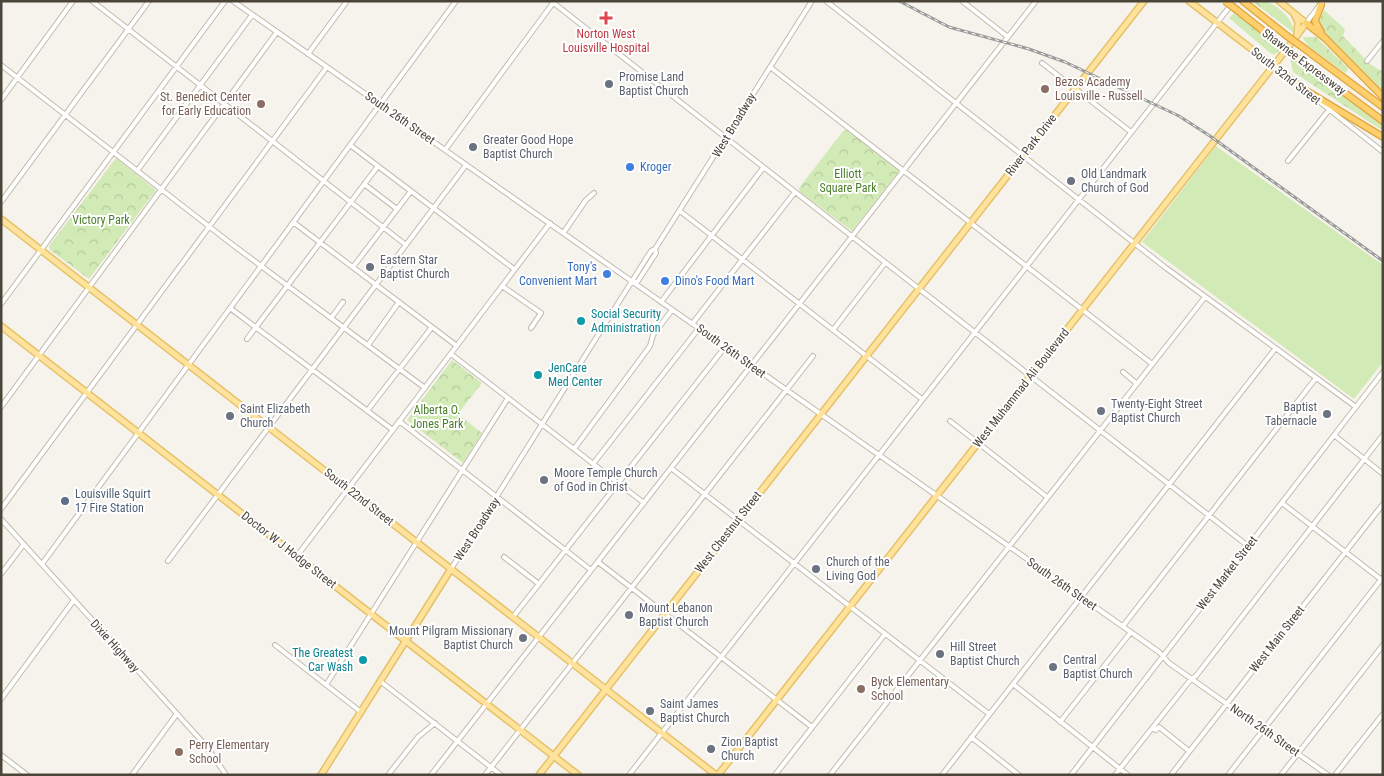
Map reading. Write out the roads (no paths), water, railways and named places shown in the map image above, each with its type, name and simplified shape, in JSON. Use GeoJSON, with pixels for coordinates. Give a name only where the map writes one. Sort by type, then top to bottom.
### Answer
{"type":"FeatureCollection","features":[{"type":"Feature","properties":{"kind":"highway","name":"Shawnee Expressway"},"geometry":{"type":"LineString","coordinates":[[1225,1],[1383,121]]}},
{"type":"Feature","properties":{"kind":"highway","name":"Shawnee Expressway"},"geometry":{"type":"LineString","coordinates":[[1244,2],[1383,107]]}},
{"type":"Feature","properties":{"kind":"highway"},"geometry":{"type":"LineString","coordinates":[[1322,3],[1315,21],[1325,38]]}},
{"type":"Feature","properties":{"kind":"highway"},"geometry":{"type":"LineString","coordinates":[[1306,23],[1325,38],[1383,97]]}},
{"type":"Feature","properties":{"kind":"highway"},"geometry":{"type":"LineString","coordinates":[[1305,90],[1383,136]]}},
{"type":"Feature","properties":{"kind":"main road","name":"River Park Drive"},"geometry":{"type":"LineString","coordinates":[[918,289],[1144,1]]}},
{"type":"Feature","properties":{"kind":"main road","name":"South 32nd Street"},"geometry":{"type":"LineString","coordinates":[[1189,1],[1305,90]]}},
{"type":"Feature","properties":{"kind":"main road"},"geometry":{"type":"LineString","coordinates":[[1279,1],[1306,23]]}},
{"type":"Feature","properties":{"kind":"main road"},"geometry":{"type":"LineString","coordinates":[[1292,12],[1298,22],[1296,37]]}},
{"type":"Feature","properties":{"kind":"main road","name":"West Muhammad Ali Boulevard"},"geometry":{"type":"LineString","coordinates":[[717,775],[1306,23]]}},
{"type":"Feature","properties":{"kind":"main road","name":"South 22nd Street"},"geometry":{"type":"LineString","coordinates":[[1,219],[717,775]]}},
{"type":"Feature","properties":{"kind":"main road","name":"West Chestnut Street"},"geometry":{"type":"LineString","coordinates":[[539,775],[918,289]]}},
{"type":"Feature","properties":{"kind":"main road","name":"Doctor W J Hodge Street"},"geometry":{"type":"LineString","coordinates":[[1,326],[578,775]]}},
{"type":"Feature","properties":{"kind":"main road","name":"West Broadway"},"geometry":{"type":"LineString","coordinates":[[321,775],[451,569]]}},
{"type":"Feature","properties":{"kind":"street"},"geometry":{"type":"LineString","coordinates":[[1,100],[73,1]]}},
{"type":"Feature","properties":{"kind":"street"},"geometry":{"type":"LineString","coordinates":[[92,1],[406,245]]}},
{"type":"Feature","properties":{"kind":"street"},"geometry":{"type":"LineString","coordinates":[[1,202],[149,1]]}},
{"type":"Feature","properties":{"kind":"street"},"geometry":{"type":"LineString","coordinates":[[1,304],[225,1]]}},
{"type":"Feature","properties":{"kind":"street"},"geometry":{"type":"LineString","coordinates":[[308,54],[347,1]]}},
{"type":"Feature","properties":{"kind":"street"},"geometry":{"type":"LineString","coordinates":[[42,564],[456,1]]}},
{"type":"Feature","properties":{"kind":"street","name":"West Broadway"},"geometry":{"type":"LineString","coordinates":[[451,569],[633,283],[638,281],[656,253],[655,249],[812,1]]}},
{"type":"Feature","properties":{"kind":"street"},"geometry":{"type":"LineString","coordinates":[[826,1],[1205,297],[1356,407]]}},
{"type":"Feature","properties":{"kind":"street"},"geometry":{"type":"LineString","coordinates":[[962,1],[1008,37]]}},
{"type":"Feature","properties":{"kind":"street"},"geometry":{"type":"LineString","coordinates":[[431,775],[1036,1]]}},
{"type":"Feature","properties":{"kind":"street"},"geometry":{"type":"LineString","coordinates":[[629,775],[1234,1]]}},
{"type":"Feature","properties":{"kind":"street","name":"South 26th Street"},"geometry":{"type":"LineString","coordinates":[[237,2],[252,15],[327,68],[564,232],[725,348],[1123,626],[1227,703]]}},
{"type":"Feature","properties":{"kind":"street"},"geometry":{"type":"LineString","coordinates":[[445,150],[552,2],[1248,546]]}},
{"type":"Feature","properties":{"kind":"street","name":"West Muhammad Ali Boulevard"},"geometry":{"type":"LineString","coordinates":[[1306,23],[1322,3]]}},
{"type":"Feature","properties":{"kind":"street"},"geometry":{"type":"LineString","coordinates":[[137,171],[252,15]]}},
{"type":"Feature","properties":{"kind":"street"},"geometry":{"type":"LineString","coordinates":[[1,407],[277,32]]}},
{"type":"Feature","properties":{"kind":"street"},"geometry":{"type":"LineString","coordinates":[[1367,61],[1383,41]]}},
{"type":"Feature","properties":{"kind":"street"},"geometry":{"type":"LineString","coordinates":[[1042,63],[1131,132]]}},
{"type":"Feature","properties":{"kind":"street"},"geometry":{"type":"LineString","coordinates":[[1,65],[261,266],[425,388]]}},
{"type":"Feature","properties":{"kind":"street"},"geometry":{"type":"LineString","coordinates":[[770,67],[1151,364]]}},
{"type":"Feature","properties":{"kind":"street"},"geometry":{"type":"LineString","coordinates":[[1,509],[327,68]]}},
{"type":"Feature","properties":{"kind":"street","name":"South 32nd Street"},"geometry":{"type":"LineString","coordinates":[[1305,90],[1383,152]]}},
{"type":"Feature","properties":{"kind":"street"},"geometry":{"type":"LineString","coordinates":[[1288,161],[1329,110]]}},
{"type":"Feature","properties":{"kind":"street"},"geometry":{"type":"LineString","coordinates":[[350,145],[514,269]]}},
{"type":"Feature","properties":{"kind":"street"},"geometry":{"type":"LineString","coordinates":[[168,562],[217,494],[466,165]]}},
{"type":"Feature","properties":{"kind":"street"},"geometry":{"type":"LineString","coordinates":[[247,339],[378,166]]}},
{"type":"Feature","properties":{"kind":"street"},"geometry":{"type":"LineString","coordinates":[[661,302],[763,168]]}},
{"type":"Feature","properties":{"kind":"street"},"geometry":{"type":"LineString","coordinates":[[364,184],[397,209]]}},
{"type":"Feature","properties":{"kind":"street"},"geometry":{"type":"LineString","coordinates":[[353,268],[382,227],[411,191]]}},
{"type":"Feature","properties":{"kind":"street"},"geometry":{"type":"LineString","coordinates":[[692,324],[795,192]]}},
{"type":"Feature","properties":{"kind":"street"},"geometry":{"type":"LineString","coordinates":[[564,232],[586,200],[594,193]]}},
{"type":"Feature","properties":{"kind":"street"},"geometry":{"type":"LineString","coordinates":[[680,211],[922,399]]}},
{"type":"Feature","properties":{"kind":"street"},"geometry":{"type":"LineString","coordinates":[[293,222],[457,346]]}},
{"type":"Feature","properties":{"kind":"street"},"geometry":{"type":"LineString","coordinates":[[297,556],[550,223]]}},
{"type":"Feature","properties":{"kind":"street"},"geometry":{"type":"LineString","coordinates":[[833,330],[885,263]]}},
{"type":"Feature","properties":{"kind":"street"},"geometry":{"type":"LineString","coordinates":[[502,286],[541,313],[531,328]]}},
{"type":"Feature","properties":{"kind":"street"},"geometry":{"type":"LineString","coordinates":[[830,775],[1205,297]]}},
{"type":"Feature","properties":{"kind":"street"},"geometry":{"type":"LineString","coordinates":[[332,318],[343,302]]}},
{"type":"Feature","properties":{"kind":"street"},"geometry":{"type":"LineString","coordinates":[[368,345],[399,302]]}},
{"type":"Feature","properties":{"kind":"street"},"geometry":{"type":"LineString","coordinates":[[230,308],[392,430]]}},
{"type":"Feature","properties":{"kind":"street"},"geometry":{"type":"LineString","coordinates":[[574,449],[652,344],[653,335],[672,310]]}},
{"type":"Feature","properties":{"kind":"street"},"geometry":{"type":"LineString","coordinates":[[367,411],[432,327]]}},
{"type":"Feature","properties":{"kind":"street"},"geometry":{"type":"LineString","coordinates":[[593,464],[699,328]]}},
{"type":"Feature","properties":{"kind":"street"},"geometry":{"type":"LineString","coordinates":[[513,617],[725,348]]}},
{"type":"Feature","properties":{"kind":"street"},"geometry":{"type":"LineString","coordinates":[[942,775],[1275,349]]}},
{"type":"Feature","properties":{"kind":"street"},"geometry":{"type":"LineString","coordinates":[[451,354],[644,503]]}},
{"type":"Feature","properties":{"kind":"street"},"geometry":{"type":"LineString","coordinates":[[485,775],[813,356]]}},
{"type":"Feature","properties":{"kind":"street"},"geometry":{"type":"LineString","coordinates":[[1123,372],[1136,383]]}},
{"type":"Feature","properties":{"kind":"street","name":"West Market Street"},"geometry":{"type":"LineString","coordinates":[[1071,775],[1383,372]]}},
{"type":"Feature","properties":{"kind":"street"},"geometry":{"type":"LineString","coordinates":[[1123,626],[1316,378]]}},
{"type":"Feature","properties":{"kind":"street"},"geometry":{"type":"LineString","coordinates":[[326,685],[508,398]]}},
{"type":"Feature","properties":{"kind":"street"},"geometry":{"type":"LineString","coordinates":[[399,421],[591,570]]}},
{"type":"Feature","properties":{"kind":"street"},"geometry":{"type":"LineString","coordinates":[[950,421],[1047,497]]}},
{"type":"Feature","properties":{"kind":"street"},"geometry":{"type":"LineString","coordinates":[[1334,435],[1383,474]]}},
{"type":"Feature","properties":{"kind":"street"},"geometry":{"type":"LineString","coordinates":[[1115,775],[1191,678],[1196,676],[1383,435]]}},
{"type":"Feature","properties":{"kind":"street"},"geometry":{"type":"LineString","coordinates":[[671,468],[989,714]]}},
{"type":"Feature","properties":{"kind":"street"},"geometry":{"type":"LineString","coordinates":[[1228,775],[1382,579],[1282,503]]}},
{"type":"Feature","properties":{"kind":"street","name":"West Main Street"},"geometry":{"type":"LineString","coordinates":[[1171,775],[1383,504]]}},
{"type":"Feature","properties":{"kind":"street","name":"Dixie Highway"},"geometry":{"type":"LineString","coordinates":[[1,519],[176,715],[207,747],[226,775]]}},
{"type":"Feature","properties":{"kind":"street"},"geometry":{"type":"LineString","coordinates":[[1,574],[24,544]]}},
{"type":"Feature","properties":{"kind":"street"},"geometry":{"type":"LineString","coordinates":[[504,557],[538,584]]}},
{"type":"Feature","properties":{"kind":"street"},"geometry":{"type":"LineString","coordinates":[[598,562],[812,726]]}},
{"type":"Feature","properties":{"kind":"street"},"geometry":{"type":"LineString","coordinates":[[1,700],[74,600]]}},
{"type":"Feature","properties":{"kind":"street"},"geometry":{"type":"LineString","coordinates":[[1060,722],[1131,632]]}},
{"type":"Feature","properties":{"kind":"street"},"geometry":{"type":"LineString","coordinates":[[775,775],[885,634]]}},
{"type":"Feature","properties":{"kind":"street"},"geometry":{"type":"LineString","coordinates":[[275,645],[361,712]]}},
{"type":"Feature","properties":{"kind":"street"},"geometry":{"type":"LineString","coordinates":[[1281,775],[1383,645]]}},
{"type":"Feature","properties":{"kind":"street"},"geometry":{"type":"LineString","coordinates":[[380,681],[501,775]]}},
{"type":"Feature","properties":{"kind":"street"},"geometry":{"type":"LineString","coordinates":[[1013,684],[1128,775]]}},
{"type":"Feature","properties":{"kind":"street"},"geometry":{"type":"LineString","coordinates":[[1,689],[6,693]]}},
{"type":"Feature","properties":{"kind":"street","name":"North 26th Street"},"geometry":{"type":"LineString","coordinates":[[1227,703],[1328,775]]}},
{"type":"Feature","properties":{"kind":"street"},"geometry":{"type":"LineString","coordinates":[[1335,775],[1383,714]]}},
{"type":"Feature","properties":{"kind":"street"},"geometry":{"type":"LineString","coordinates":[[132,775],[176,715]]}},
{"type":"Feature","properties":{"kind":"street"},"geometry":{"type":"LineString","coordinates":[[388,775],[418,738],[435,723]]}},
{"type":"Feature","properties":{"kind":"street"},"geometry":{"type":"LineString","coordinates":[[1153,727],[1156,730],[1159,727],[1190,751]]}},
{"type":"Feature","properties":{"kind":"street"},"geometry":{"type":"LineString","coordinates":[[971,737],[1019,775]]}},
{"type":"Feature","properties":{"kind":"street"},"geometry":{"type":"LineString","coordinates":[[1,755],[27,775]]}},
{"type":"Feature","properties":{"kind":"railway"},"geometry":{"type":"LineString","coordinates":[[899,1],[949,27],[1029,49],[1065,62],[1179,116],[1210,136],[1383,261]]}},
{"type":"Feature","properties":{"kind":"place","name":"Norton West Louisville Hospital"},"geometry":{"type":"Point","coordinates":[606,18]}},
{"type":"Feature","properties":{"kind":"place","name":"Promise Land Baptist Church"},"geometry":{"type":"Point","coordinates":[609,84]}},
{"type":"Feature","properties":{"kind":"place","name":"Bezos Academy Louisville - Russell"},"geometry":{"type":"Point","coordinates":[1045,89]}},
{"type":"Feature","properties":{"kind":"place","name":"St. Benedict Center for Early Education"},"geometry":{"type":"Point","coordinates":[261,104]}},
{"type":"Feature","properties":{"kind":"place","name":"Greater Good Hope Baptist Church"},"geometry":{"type":"Point","coordinates":[473,147]}},
{"type":"Feature","properties":{"kind":"place","name":"Kroger"},"geometry":{"type":"Point","coordinates":[630,167]}},
{"type":"Feature","properties":{"kind":"place","name":"Old Landmark Church of God"},"geometry":{"type":"Point","coordinates":[1071,181]}},
{"type":"Feature","properties":{"kind":"place","name":"Eastern Star Baptist Church"},"geometry":{"type":"Point","coordinates":[370,267]}},
{"type":"Feature","properties":{"kind":"place","name":"Tony's Convenient Mart"},"geometry":{"type":"Point","coordinates":[607,274]}},
{"type":"Feature","properties":{"kind":"place","name":"Dino's Food Mart"},"geometry":{"type":"Point","coordinates":[665,281]}},
{"type":"Feature","properties":{"kind":"place","name":"Social Security Administration"},"geometry":{"type":"Point","coordinates":[581,321]}},
{"type":"Feature","properties":{"kind":"place","name":"JenCare Med Center"},"geometry":{"type":"Point","coordinates":[538,375]}},
{"type":"Feature","properties":{"kind":"place","name":"Twenty-Eight Street Baptist Church"},"geometry":{"type":"Point","coordinates":[1101,411]}},
{"type":"Feature","properties":{"kind":"place","name":"Baptist Tabernacle"},"geometry":{"type":"Point","coordinates":[1327,414]}},
{"type":"Feature","properties":{"kind":"place","name":"Saint Elizabeth Church"},"geometry":{"type":"Point","coordinates":[230,416]}},
{"type":"Feature","properties":{"kind":"place","name":"Moore Temple Church of God in Christ"},"geometry":{"type":"Point","coordinates":[544,480]}},
{"type":"Feature","properties":{"kind":"place","name":"Louisville Squirt 17 Fire Station"},"geometry":{"type":"Point","coordinates":[65,501]}},
{"type":"Feature","properties":{"kind":"place","name":"Church of the Living God"},"geometry":{"type":"Point","coordinates":[816,569]}},
{"type":"Feature","properties":{"kind":"place","name":"Mount Lebanon Baptist Church"},"geometry":{"type":"Point","coordinates":[629,615]}},
{"type":"Feature","properties":{"kind":"place","name":"Mount Pilgram Missionary Baptist Church"},"geometry":{"type":"Point","coordinates":[523,638]}},
{"type":"Feature","properties":{"kind":"place","name":"Hill Street Baptist Church"},"geometry":{"type":"Point","coordinates":[940,654]}},
{"type":"Feature","properties":{"kind":"place","name":"The Greatest Car Wash"},"geometry":{"type":"Point","coordinates":[363,660]}},
{"type":"Feature","properties":{"kind":"place","name":"Central Baptist Church"},"geometry":{"type":"Point","coordinates":[1053,667]}},
{"type":"Feature","properties":{"kind":"place","name":"Byck Elementary School"},"geometry":{"type":"Point","coordinates":[861,689]}},
{"type":"Feature","properties":{"kind":"place","name":"Saint James Baptist Church"},"geometry":{"type":"Point","coordinates":[650,711]}},
{"type":"Feature","properties":{"kind":"place","name":"Zion Baptist Church"},"geometry":{"type":"Point","coordinates":[711,749]}},
{"type":"Feature","properties":{"kind":"place","name":"Perry Elementary School"},"geometry":{"type":"Point","coordinates":[179,752]}},
{"type":"Feature","properties":{"kind":"park label","name":"Elliott Square Park"},"geometry":{"type":"Point","coordinates":[848,181]}},
{"type":"Feature","properties":{"kind":"park label","name":"Victory Park"},"geometry":{"type":"Point","coordinates":[101,220]}},
{"type":"Feature","properties":{"kind":"park label","name":"Alberta O. Jones Park"},"geometry":{"type":"Point","coordinates":[437,417]}}]}
